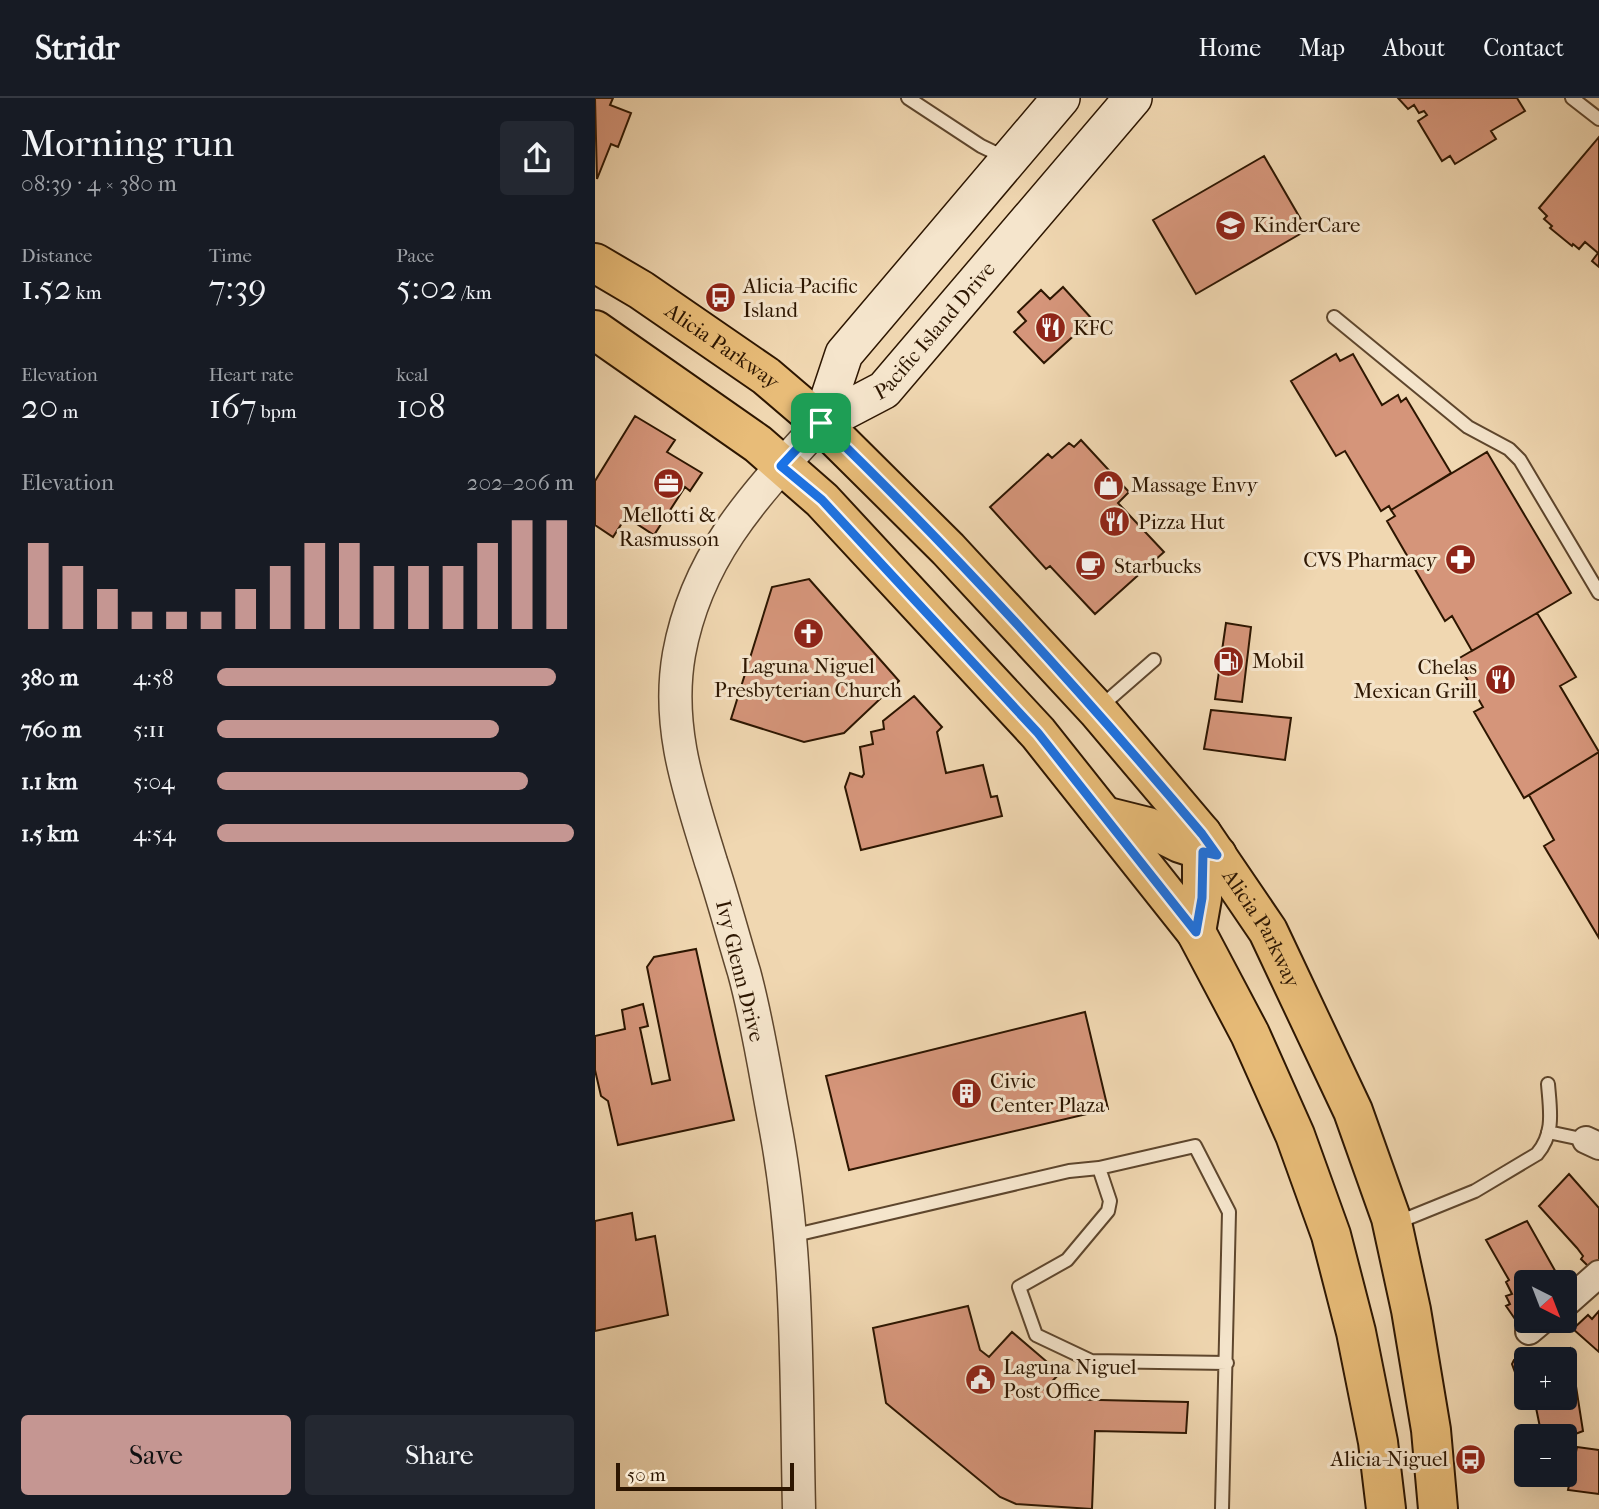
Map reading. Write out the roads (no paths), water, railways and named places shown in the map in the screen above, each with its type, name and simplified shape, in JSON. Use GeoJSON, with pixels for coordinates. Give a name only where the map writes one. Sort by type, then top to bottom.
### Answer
{"type":"FeatureCollection","features":[{"type":"Feature","properties":{"kind":"main road","name":"Pacific Island Drive"},"geometry":{"type":"LineString","coordinates":[[821,423],[844,354],[1061,98]]}},
{"type":"Feature","properties":{"kind":"main road","name":"Pacific Island Drive"},"geometry":{"type":"LineString","coordinates":[[821,423],[884,390],[1133,98]]}},
{"type":"Feature","properties":{"kind":"main road","name":"Alicia Parkway"},"geometry":{"type":"LineString","coordinates":[[595,263],[641,290],[767,376],[821,423],[948,549],[1097,710],[1207,847],[1268,931],[1353,1111],[1392,1224],[1429,1417],[1438,1509]]}},
{"type":"Feature","properties":{"kind":"main road"},"geometry":{"type":"LineString","coordinates":[[595,330],[758,444],[822,500],[1038,733],[1196,932],[1220,974],[1278,1097],[1331,1235],[1356,1332],[1378,1442],[1386,1509]]}},
{"type":"Feature","properties":{"kind":"main road"},"geometry":{"type":"LineString","coordinates":[[1104,816],[1148,827],[1207,847],[1196,932]]}},
{"type":"Feature","properties":{"kind":"street","name":"Ivy Glenn Drive"},"geometry":{"type":"LineString","coordinates":[[799,1509],[791,1236],[776,1131],[745,977],[688,794],[673,714],[679,655],[693,597],[721,542],[781,466],[821,423]]}},
{"type":"Feature","properties":{"kind":"street"},"geometry":{"type":"LineString","coordinates":[[1577,1293],[1599,1274]]}},
{"type":"Feature","properties":{"kind":"lane"},"geometry":{"type":"LineString","coordinates":[[908,98],[981,146],[1008,159]]}},
{"type":"Feature","properties":{"kind":"lane"},"geometry":{"type":"LineString","coordinates":[[1572,98],[1599,119]]}},
{"type":"Feature","properties":{"kind":"lane"},"geometry":{"type":"LineString","coordinates":[[1334,317],[1468,428],[1509,449],[1520,460],[1599,593]]}},
{"type":"Feature","properties":{"kind":"lane"},"geometry":{"type":"LineString","coordinates":[[1097,710],[1154,660]]}},
{"type":"Feature","properties":{"kind":"lane"},"geometry":{"type":"LineString","coordinates":[[1392,1224],[1441,1207],[1526,1162],[1544,1145],[1552,1121],[1548,1084]]}},
{"type":"Feature","properties":{"kind":"lane"},"geometry":{"type":"LineString","coordinates":[[1548,1132],[1592,1143]]}},
{"type":"Feature","properties":{"kind":"lane"},"geometry":{"type":"LineString","coordinates":[[791,1236],[1190,1145],[1199,1150],[1229,1212],[1222,1509]]}},
{"type":"Feature","properties":{"kind":"lane"},"geometry":{"type":"LineString","coordinates":[[1098,1168],[1110,1201],[1108,1211],[1067,1260],[1019,1287],[1036,1335],[1091,1361],[1227,1363]]}},
{"type":"Feature","properties":{"kind":"place","name":"KinderCare"},"geometry":{"type":"Point","coordinates":[1230,225]}},
{"type":"Feature","properties":{"kind":"place","name":"Alicia-Pacific Island"},"geometry":{"type":"Point","coordinates":[720,298]}},
{"type":"Feature","properties":{"kind":"place","name":"KFC"},"geometry":{"type":"Point","coordinates":[1050,328]}},
{"type":"Feature","properties":{"kind":"place","name":"Mellotti & Rasmusson"},"geometry":{"type":"Point","coordinates":[669,483]}},
{"type":"Feature","properties":{"kind":"place","name":"Massage Envy"},"geometry":{"type":"Point","coordinates":[1108,485]}},
{"type":"Feature","properties":{"kind":"place","name":"Pizza Hut"},"geometry":{"type":"Point","coordinates":[1115,522]}},
{"type":"Feature","properties":{"kind":"place","name":"CVS Pharmacy"},"geometry":{"type":"Point","coordinates":[1460,560]}},
{"type":"Feature","properties":{"kind":"place","name":"Starbucks"},"geometry":{"type":"Point","coordinates":[1091,566]}},
{"type":"Feature","properties":{"kind":"place","name":"Laguna Niguel Presbyterian Church"},"geometry":{"type":"Point","coordinates":[808,634]}},
{"type":"Feature","properties":{"kind":"place","name":"Mobil"},"geometry":{"type":"Point","coordinates":[1229,661]}},
{"type":"Feature","properties":{"kind":"place","name":"Chelas Mexican Grill"},"geometry":{"type":"Point","coordinates":[1500,679]}},
{"type":"Feature","properties":{"kind":"place","name":"Civic Center Plaza"},"geometry":{"type":"Point","coordinates":[967,1093]}},
{"type":"Feature","properties":{"kind":"place","name":"Laguna Niguel Post Office"},"geometry":{"type":"Point","coordinates":[980,1379]}},
{"type":"Feature","properties":{"kind":"place","name":"Alicia-Niguel"},"geometry":{"type":"Point","coordinates":[1471,1459]}}]}
